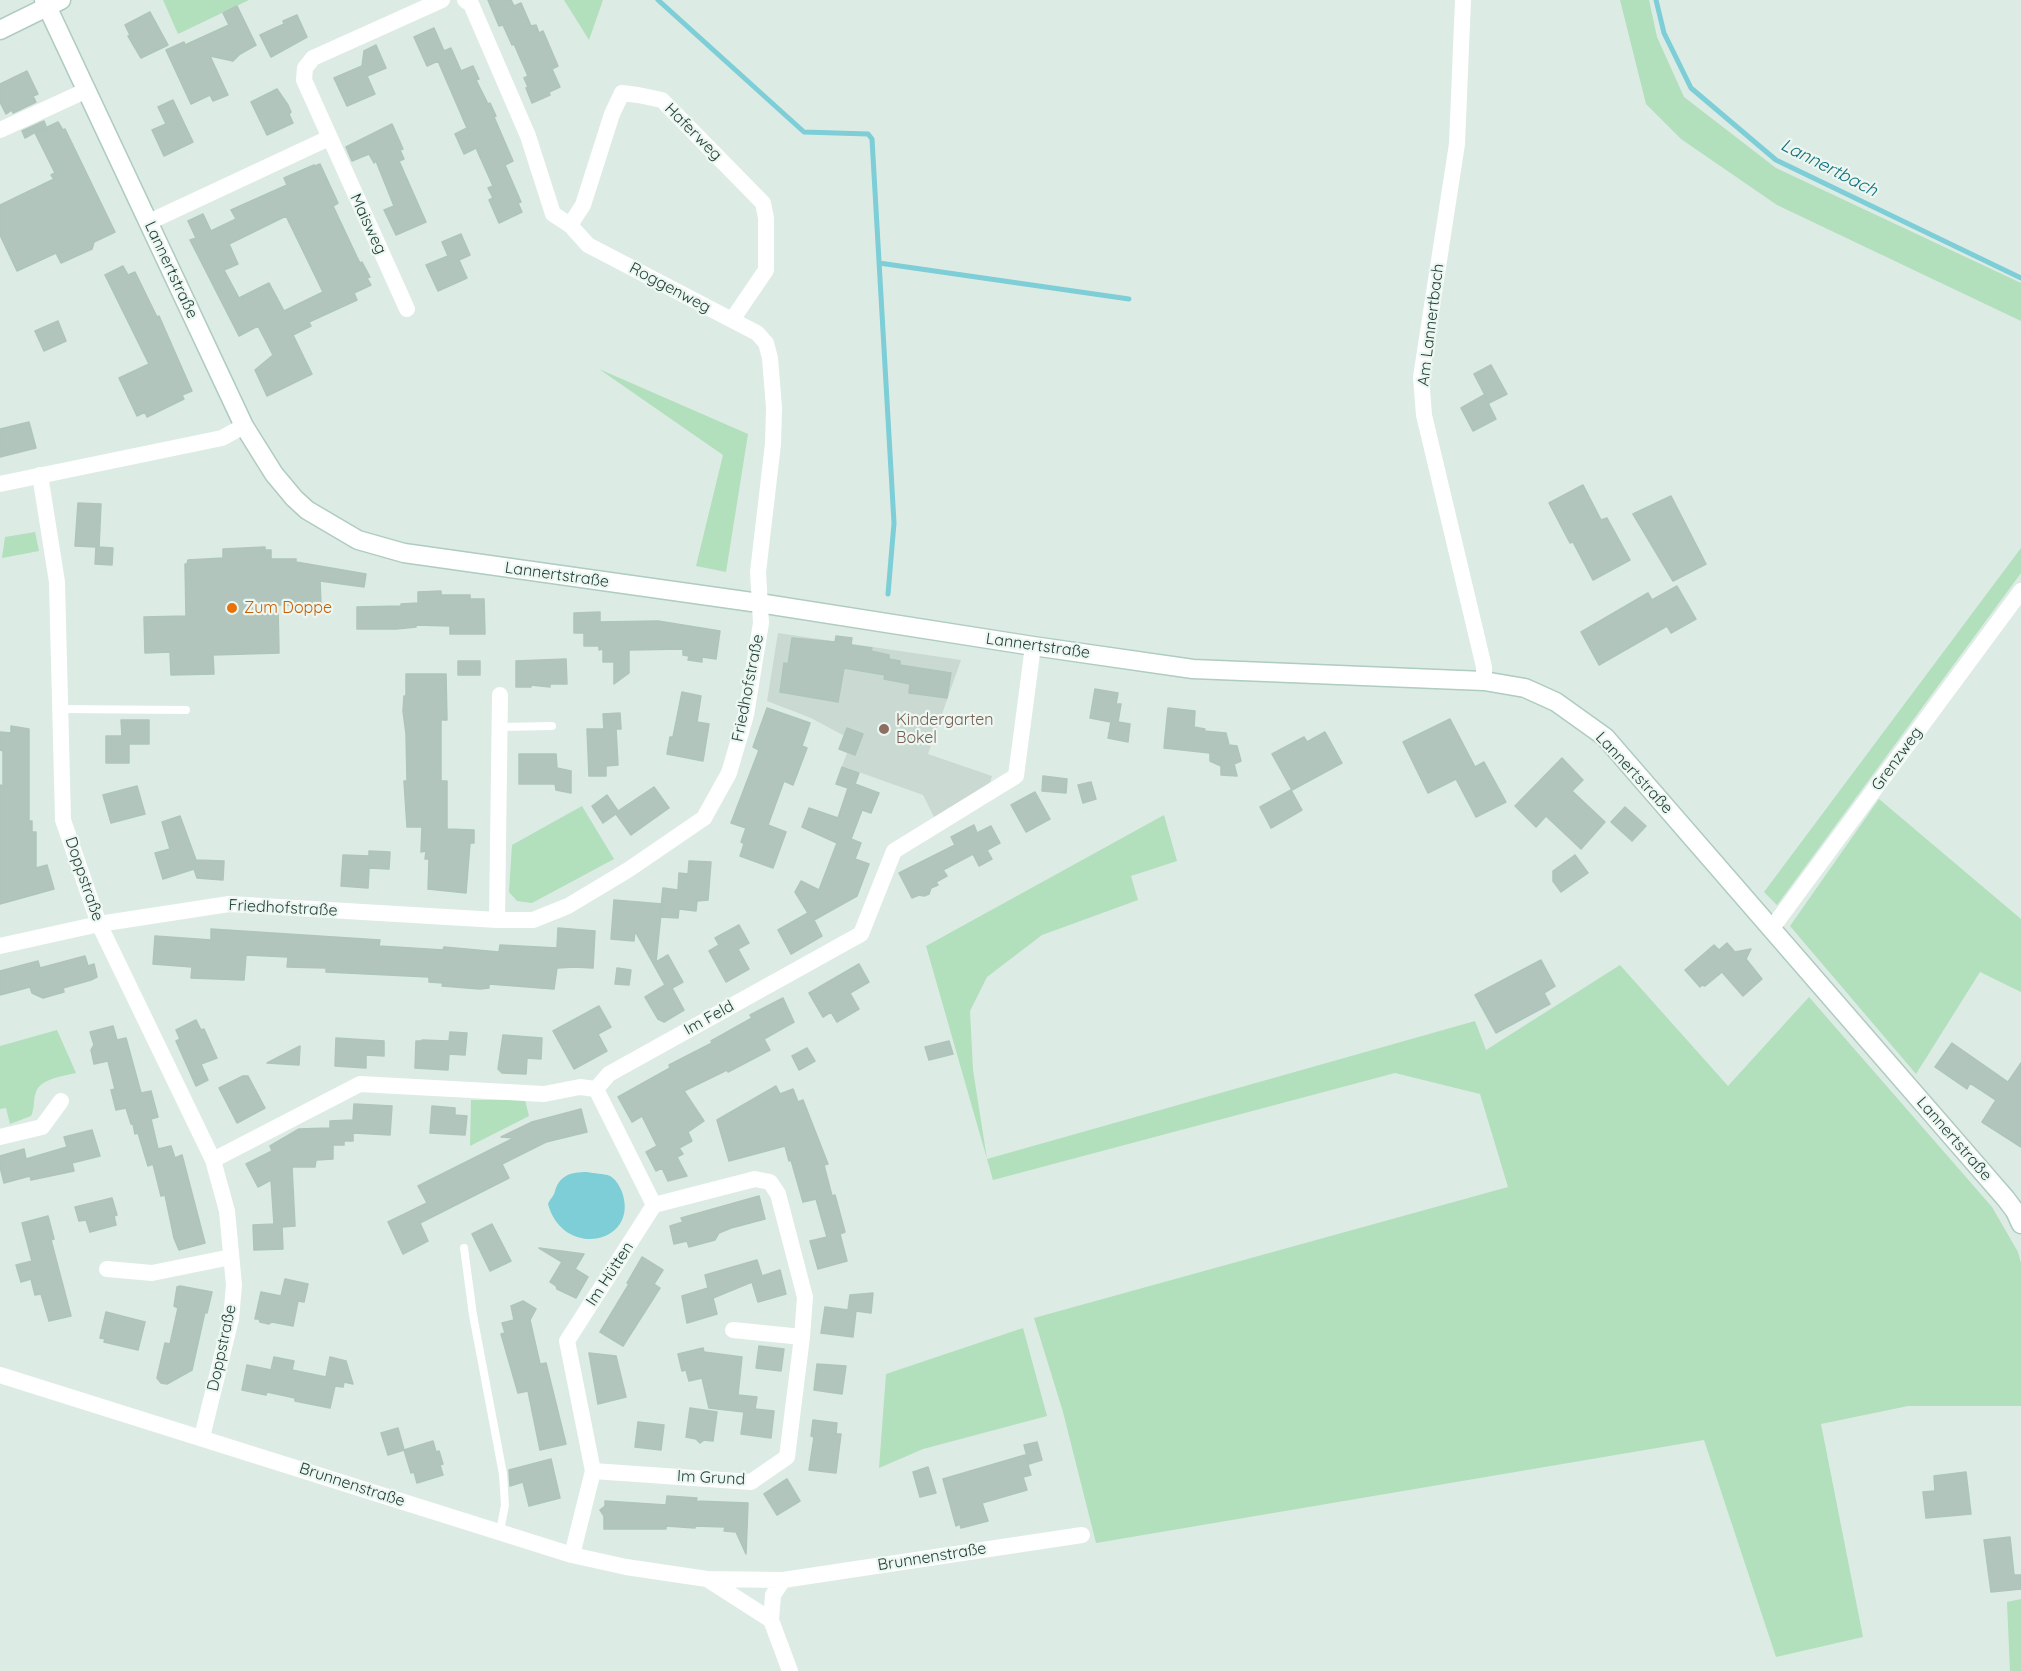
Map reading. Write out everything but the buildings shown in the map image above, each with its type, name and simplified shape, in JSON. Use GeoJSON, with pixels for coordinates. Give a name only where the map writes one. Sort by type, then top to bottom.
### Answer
{"type":"FeatureCollection","features":[{"type":"Feature","properties":{"kind":"street"},"geometry":{"type":"LineString","coordinates":[[149,222],[329,138],[304,80],[305,68],[313,58],[442,0]]}},
{"type":"Feature","properties":{"kind":"street","name":"Roggenweg"},"geometry":{"type":"LineString","coordinates":[[465,0],[471,4],[528,136],[553,214],[570,225],[588,245],[757,333],[766,343],[770,358],[774,408],[773,444],[758,572],[759,603]]}},
{"type":"Feature","properties":{"kind":"street","name":"Am Lannertbach"},"geometry":{"type":"LineString","coordinates":[[1463,0],[1457,144],[1422,377],[1424,415],[1484,667],[1484,681]]}},
{"type":"Feature","properties":{"kind":"street"},"geometry":{"type":"LineString","coordinates":[[0,30],[50,2]]}},
{"type":"Feature","properties":{"kind":"street","name":"Lannertstraße"},"geometry":{"type":"LineString","coordinates":[[50,2],[85,91],[244,426],[274,474],[307,510],[358,540],[404,553],[759,603],[1033,646],[1193,669],[1484,681],[1525,688],[1556,702],[1605,737],[2006,1199],[2021,1224]]}},
{"type":"Feature","properties":{"kind":"street"},"geometry":{"type":"LineString","coordinates":[[0,130],[85,91]]}},
{"type":"Feature","properties":{"kind":"street","name":"Haferweg"},"geometry":{"type":"LineString","coordinates":[[570,225],[583,206],[612,114],[621,93],[638,94],[662,100],[763,203],[766,218],[766,270],[732,320]]}},
{"type":"Feature","properties":{"kind":"street","name":"Maisweg"},"geometry":{"type":"LineString","coordinates":[[329,138],[407,309]]}},
{"type":"Feature","properties":{"kind":"street"},"geometry":{"type":"LineString","coordinates":[[0,484],[222,438],[244,426]]}},
{"type":"Feature","properties":{"kind":"street","name":"Doppstraße"},"geometry":{"type":"LineString","coordinates":[[40,475],[57,582],[63,820],[99,924],[213,1160],[227,1211],[234,1285],[231,1319],[201,1437]]}},
{"type":"Feature","properties":{"kind":"street","name":"Grenzweg"},"geometry":{"type":"LineString","coordinates":[[1772,928],[2021,591]]}},
{"type":"Feature","properties":{"kind":"street","name":"Friedhofstraße"},"geometry":{"type":"LineString","coordinates":[[0,946],[99,924],[229,904],[497,920],[532,920],[568,906],[628,870],[705,818],[729,773],[746,715],[761,623],[759,603]]}},
{"type":"Feature","properties":{"kind":"street","name":"Im Feld"},"geometry":{"type":"LineString","coordinates":[[596,1089],[609,1074],[861,934],[894,851],[1016,776],[1033,646]]}},
{"type":"Feature","properties":{"kind":"street"},"geometry":{"type":"LineString","coordinates":[[497,920],[500,695]]}},
{"type":"Feature","properties":{"kind":"street"},"geometry":{"type":"LineString","coordinates":[[213,1160],[360,1084],[544,1094],[580,1087],[596,1089],[654,1205]]}},
{"type":"Feature","properties":{"kind":"street"},"geometry":{"type":"LineString","coordinates":[[0,1137],[42,1127],[61,1101]]}},
{"type":"Feature","properties":{"kind":"street","name":"Im Grund"},"geometry":{"type":"LineString","coordinates":[[593,1471],[751,1482],[787,1457],[805,1297],[778,1194],[770,1182],[755,1179],[654,1205]]}},
{"type":"Feature","properties":{"kind":"street","name":"Im Hütten"},"geometry":{"type":"LineString","coordinates":[[593,1471],[567,1341],[654,1205]]}},
{"type":"Feature","properties":{"kind":"street"},"geometry":{"type":"LineString","coordinates":[[107,1269],[152,1273],[231,1257]]}},
{"type":"Feature","properties":{"kind":"street"},"geometry":{"type":"LineString","coordinates":[[734,1330],[802,1337]]}},
{"type":"Feature","properties":{"kind":"street","name":"Brunnenstraße"},"geometry":{"type":"LineString","coordinates":[[0,1375],[572,1555],[626,1567],[707,1579],[783,1580],[1082,1535]]}},
{"type":"Feature","properties":{"kind":"street"},"geometry":{"type":"LineString","coordinates":[[572,1555],[593,1471]]}},
{"type":"Feature","properties":{"kind":"street","name":"Brunnenstraße"},"geometry":{"type":"LineString","coordinates":[[707,1579],[771,1620]]}},
{"type":"Feature","properties":{"kind":"street"},"geometry":{"type":"LineString","coordinates":[[783,1580],[773,1595],[771,1620],[790,1671]]}},
{"type":"Feature","properties":{"kind":"lane"},"geometry":{"type":"LineString","coordinates":[[60,709],[186,710]]}},
{"type":"Feature","properties":{"kind":"lane"},"geometry":{"type":"LineString","coordinates":[[501,726],[552,726]]}},
{"type":"Feature","properties":{"kind":"lane"},"geometry":{"type":"LineString","coordinates":[[464,1248],[473,1314],[503,1474],[505,1505],[500,1531]]}},
{"type":"Feature","properties":{"kind":"shaded area","name":"Kindergarten Bokel"},"geometry":{"type":"Polygon","coordinates":[[[778,633],[961,660],[928,754],[992,776],[989,787],[934,817],[923,795],[842,766],[852,740],[811,718],[767,701],[778,633]]]}},
{"type":"Feature","properties":{"kind":"green space"},"geometry":{"type":"Polygon","coordinates":[[[163,0],[249,0],[178,34],[163,0]]]}},
{"type":"Feature","properties":{"kind":"green space"},"geometry":{"type":"Polygon","coordinates":[[[564,0],[603,0],[589,40],[564,0]]]}},
{"type":"Feature","properties":{"kind":"green space"},"geometry":{"type":"Polygon","coordinates":[[[1620,0],[1649,0],[1657,37],[1684,97],[1776,168],[2021,283],[2021,321],[1777,205],[1681,139],[1646,104],[1620,0]]]}},
{"type":"Feature","properties":{"kind":"green space"},"geometry":{"type":"Polygon","coordinates":[[[599,369],[748,434],[726,572],[696,566],[723,455],[599,369]]]}},
{"type":"Feature","properties":{"kind":"green space"},"geometry":{"type":"Polygon","coordinates":[[[35,532],[39,551],[2,558],[5,537],[35,532]]]}},
{"type":"Feature","properties":{"kind":"green space"},"geometry":{"type":"Polygon","coordinates":[[[2021,548],[2021,573],[1777,905],[1764,892],[2021,548]]]}},
{"type":"Feature","properties":{"kind":"green space"},"geometry":{"type":"Polygon","coordinates":[[[1879,799],[2021,919],[2021,992],[1980,972],[1916,1074],[1790,926],[1879,799]]]}},
{"type":"Feature","properties":{"kind":"green space"},"geometry":{"type":"Polygon","coordinates":[[[582,806],[614,859],[532,903],[517,901],[509,892],[512,845],[582,806]]]}},
{"type":"Feature","properties":{"kind":"green space"},"geometry":{"type":"Polygon","coordinates":[[[1164,815],[1177,861],[1131,876],[1138,900],[1042,935],[987,977],[970,1011],[973,1070],[987,1159],[1475,1021],[1486,1050],[1620,965],[1728,1086],[1809,997],[1992,1207],[2018,1252],[2021,1263],[2021,1406],[1908,1406],[1821,1424],[1863,1637],[1776,1657],[1704,1440],[1096,1543],[1063,1412],[1034,1318],[1508,1187],[1480,1094],[1395,1073],[993,1180],[926,946],[1164,815]]]}},
{"type":"Feature","properties":{"kind":"green space"},"geometry":{"type":"Polygon","coordinates":[[[57,1030],[76,1073],[53,1078],[39,1087],[31,1116],[10,1124],[6,1108],[0,1109],[0,1046],[57,1030]]]}},
{"type":"Feature","properties":{"kind":"green space"},"geometry":{"type":"Polygon","coordinates":[[[471,1100],[525,1100],[529,1116],[470,1146],[471,1100]]]}},
{"type":"Feature","properties":{"kind":"green space"},"geometry":{"type":"Polygon","coordinates":[[[1023,1328],[1047,1416],[923,1449],[879,1468],[886,1374],[1023,1328]]]}},
{"type":"Feature","properties":{"kind":"green space"},"geometry":{"type":"Polygon","coordinates":[[[2021,1599],[2021,1671],[2010,1671],[2007,1602],[2021,1599]]]}},
{"type":"Feature","properties":{"kind":"water"},"geometry":{"type":"Polygon","coordinates":[[[587,1172],[612,1177],[623,1195],[624,1212],[619,1225],[609,1234],[596,1238],[582,1238],[568,1233],[556,1221],[548,1204],[563,1178],[571,1174],[587,1172]]]}},
{"type":"Feature","properties":{"kind":"waterway"},"geometry":{"type":"LineString","coordinates":[[658,0],[804,132],[868,134],[872,139],[894,523],[888,594]]}},
{"type":"Feature","properties":{"kind":"waterway","name":"Lannertbach"},"geometry":{"type":"LineString","coordinates":[[1656,0],[1664,33],[1691,88],[1776,160],[2021,278]]}},
{"type":"Feature","properties":{"kind":"waterway"},"geometry":{"type":"LineString","coordinates":[[879,263],[1129,299]]}},
{"type":"Feature","properties":{"kind":"place","name":"Zum Doppe"},"geometry":{"type":"Point","coordinates":[232,608]}},
{"type":"Feature","properties":{"kind":"place","name":"Kindergarten Bokel"},"geometry":{"type":"Point","coordinates":[884,729]}}]}
